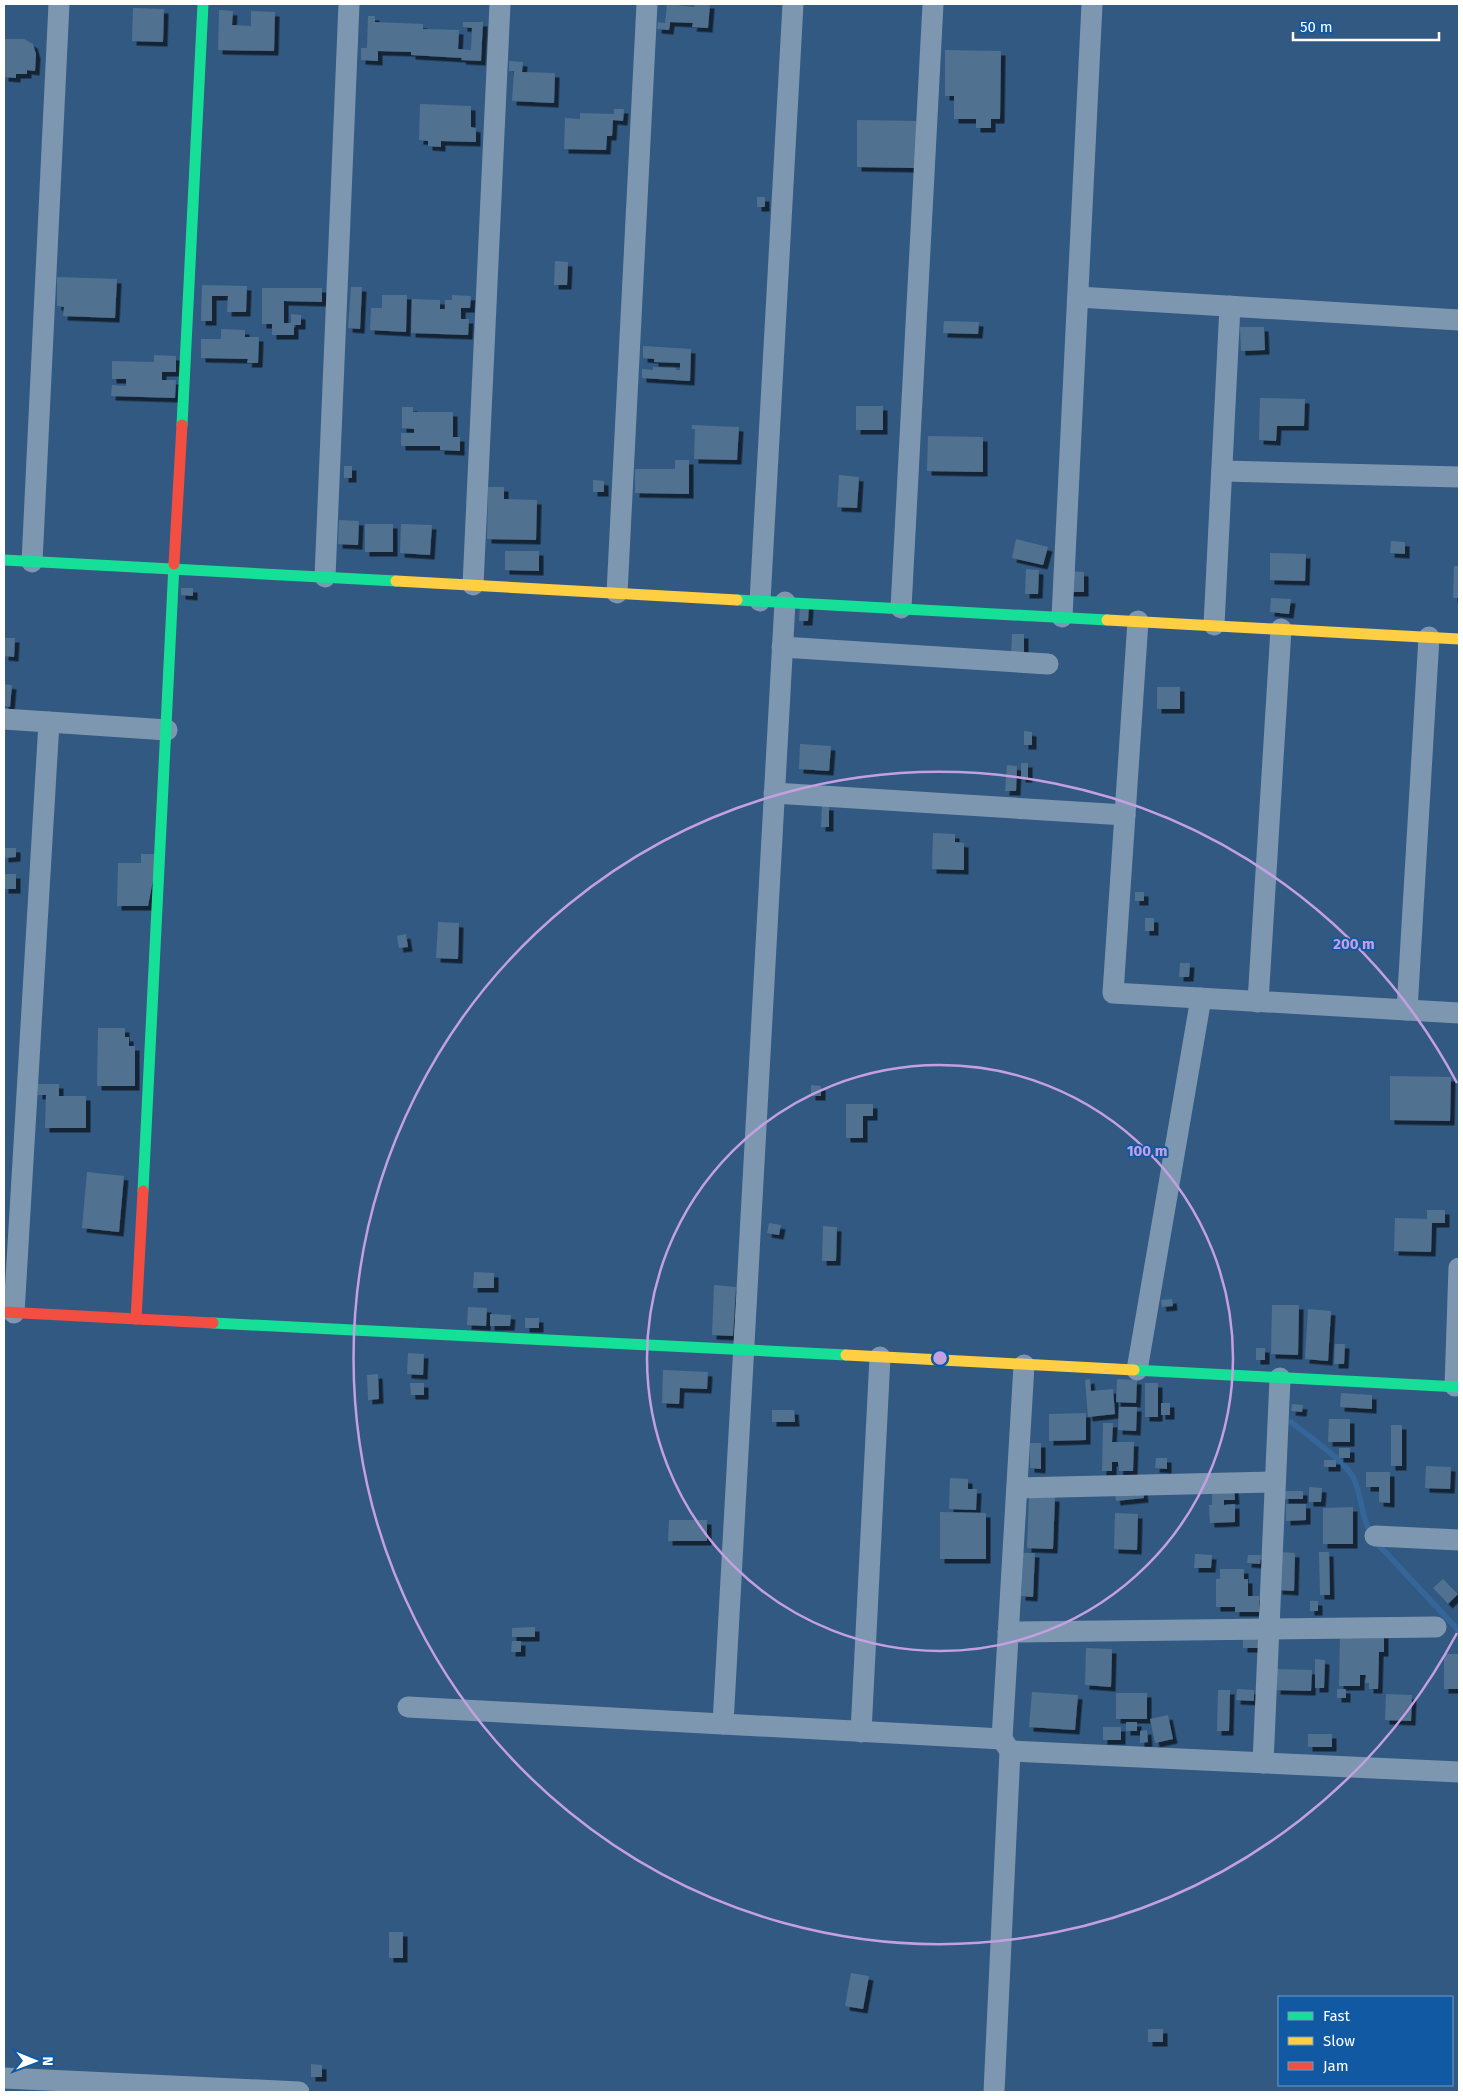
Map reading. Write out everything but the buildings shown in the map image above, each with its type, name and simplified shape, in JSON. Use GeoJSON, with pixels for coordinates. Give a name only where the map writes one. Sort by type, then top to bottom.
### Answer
{"type":"FeatureCollection","features":[{"type":"Feature","properties":{"kind":"street"},"geometry":{"type":"LineString","coordinates":[[32,562],[59,4]]}},
{"type":"Feature","properties":{"kind":"street"},"geometry":{"type":"LineString","coordinates":[[136,1319],[203,4]]}},
{"type":"Feature","properties":{"kind":"street"},"geometry":{"type":"LineString","coordinates":[[325,577],[350,4]]}},
{"type":"Feature","properties":{"kind":"street"},"geometry":{"type":"LineString","coordinates":[[473,585],[500,4]]}},
{"type":"Feature","properties":{"kind":"street"},"geometry":{"type":"LineString","coordinates":[[617,593],[647,4]]}},
{"type":"Feature","properties":{"kind":"street"},"geometry":{"type":"LineString","coordinates":[[760,601],[793,4]]}},
{"type":"Feature","properties":{"kind":"street"},"geometry":{"type":"LineString","coordinates":[[901,608],[933,4]]}},
{"type":"Feature","properties":{"kind":"street"},"geometry":{"type":"LineString","coordinates":[[1062,617],[1092,4]]}},
{"type":"Feature","properties":{"kind":"street"},"geometry":{"type":"LineString","coordinates":[[1078,297],[1459,320]]}},
{"type":"Feature","properties":{"kind":"street"},"geometry":{"type":"LineString","coordinates":[[1214,625],[1230,306]]}},
{"type":"Feature","properties":{"kind":"street"},"geometry":{"type":"LineString","coordinates":[[1222,471],[1459,477]]}},
{"type":"Feature","properties":{"kind":"street"},"geometry":{"type":"LineString","coordinates":[[4,560],[1459,638]]}},
{"type":"Feature","properties":{"kind":"street"},"geometry":{"type":"LineString","coordinates":[[723,1724],[785,602]]}},
{"type":"Feature","properties":{"kind":"street"},"geometry":{"type":"LineString","coordinates":[[1138,621],[1113,993],[1459,1013]]}},
{"type":"Feature","properties":{"kind":"street"},"geometry":{"type":"LineString","coordinates":[[1258,1002],[1281,629]]}},
{"type":"Feature","properties":{"kind":"street"},"geometry":{"type":"LineString","coordinates":[[1407,1010],[1429,637]]}},
{"type":"Feature","properties":{"kind":"street"},"geometry":{"type":"LineString","coordinates":[[782,647],[1048,664]]}},
{"type":"Feature","properties":{"kind":"street"},"geometry":{"type":"LineString","coordinates":[[4,719],[166,730]]}},
{"type":"Feature","properties":{"kind":"street"},"geometry":{"type":"LineString","coordinates":[[49,722],[9,1313],[1457,1386],[1459,1268]]}},
{"type":"Feature","properties":{"kind":"street"},"geometry":{"type":"LineString","coordinates":[[774,793],[1125,815]]}},
{"type":"Feature","properties":{"kind":"street"},"geometry":{"type":"LineString","coordinates":[[1137,1370],[1201,998]]}},
{"type":"Feature","properties":{"kind":"street"},"geometry":{"type":"LineString","coordinates":[[861,1732],[880,1357]]}},
{"type":"Feature","properties":{"kind":"street"},"geometry":{"type":"LineString","coordinates":[[994,2092],[1008,1632],[1024,1364]]}},
{"type":"Feature","properties":{"kind":"street"},"geometry":{"type":"LineString","coordinates":[[1263,1763],[1280,1378]]}},
{"type":"Feature","properties":{"kind":"street"},"geometry":{"type":"LineString","coordinates":[[1017,1488],[1275,1482]]}},
{"type":"Feature","properties":{"kind":"street"},"geometry":{"type":"LineString","coordinates":[[1376,1536],[1459,1540]]}},
{"type":"Feature","properties":{"kind":"street"},"geometry":{"type":"LineString","coordinates":[[1008,1632],[1436,1627]]}},
{"type":"Feature","properties":{"kind":"street"},"geometry":{"type":"LineString","coordinates":[[408,1707],[861,1732],[1006,1745],[1263,1763],[1459,1772]]}},
{"type":"Feature","properties":{"kind":"street"},"geometry":{"type":"LineString","coordinates":[[4,2078],[299,2092]]}},
{"type":"Feature","properties":{"kind":"waterway"},"geometry":{"type":"LineString","coordinates":[[1291,1422],[1326,1449],[1350,1472],[1357,1486],[1365,1521],[1371,1534]]}},
{"type":"Feature","properties":{"kind":"waterway"},"geometry":{"type":"LineString","coordinates":[[1376,1542],[1459,1631]]}},
{"type":"Feature","properties":{"kind":"traffic: fast"},"geometry":{"type":"LineString","coordinates":[[182,425],[203,4]]}},
{"type":"Feature","properties":{"kind":"traffic: fast"},"geometry":{"type":"LineString","coordinates":[[4,560],[396,581]]}},
{"type":"Feature","properties":{"kind":"traffic: fast"},"geometry":{"type":"LineString","coordinates":[[143,1191],[174,564]]}},
{"type":"Feature","properties":{"kind":"traffic: fast"},"geometry":{"type":"LineString","coordinates":[[737,600],[1107,620]]}},
{"type":"Feature","properties":{"kind":"traffic: fast"},"geometry":{"type":"LineString","coordinates":[[213,1323],[846,1355]]}},
{"type":"Feature","properties":{"kind":"traffic: fast"},"geometry":{"type":"LineString","coordinates":[[1134,1370],[1459,1387]]}},
{"type":"Feature","properties":{"kind":"traffic: slow"},"geometry":{"type":"LineString","coordinates":[[396,581],[737,600]]}},
{"type":"Feature","properties":{"kind":"traffic: slow"},"geometry":{"type":"LineString","coordinates":[[1107,620],[1459,639]]}},
{"type":"Feature","properties":{"kind":"traffic: slow"},"geometry":{"type":"LineString","coordinates":[[846,1355],[1134,1370]]}},
{"type":"Feature","properties":{"kind":"traffic: jam"},"geometry":{"type":"LineString","coordinates":[[174,564],[182,425]]}},
{"type":"Feature","properties":{"kind":"traffic: jam"},"geometry":{"type":"LineString","coordinates":[[136,1319],[143,1191]]}},
{"type":"Feature","properties":{"kind":"traffic: jam"},"geometry":{"type":"LineString","coordinates":[[4,1312],[213,1323]]}}]}
